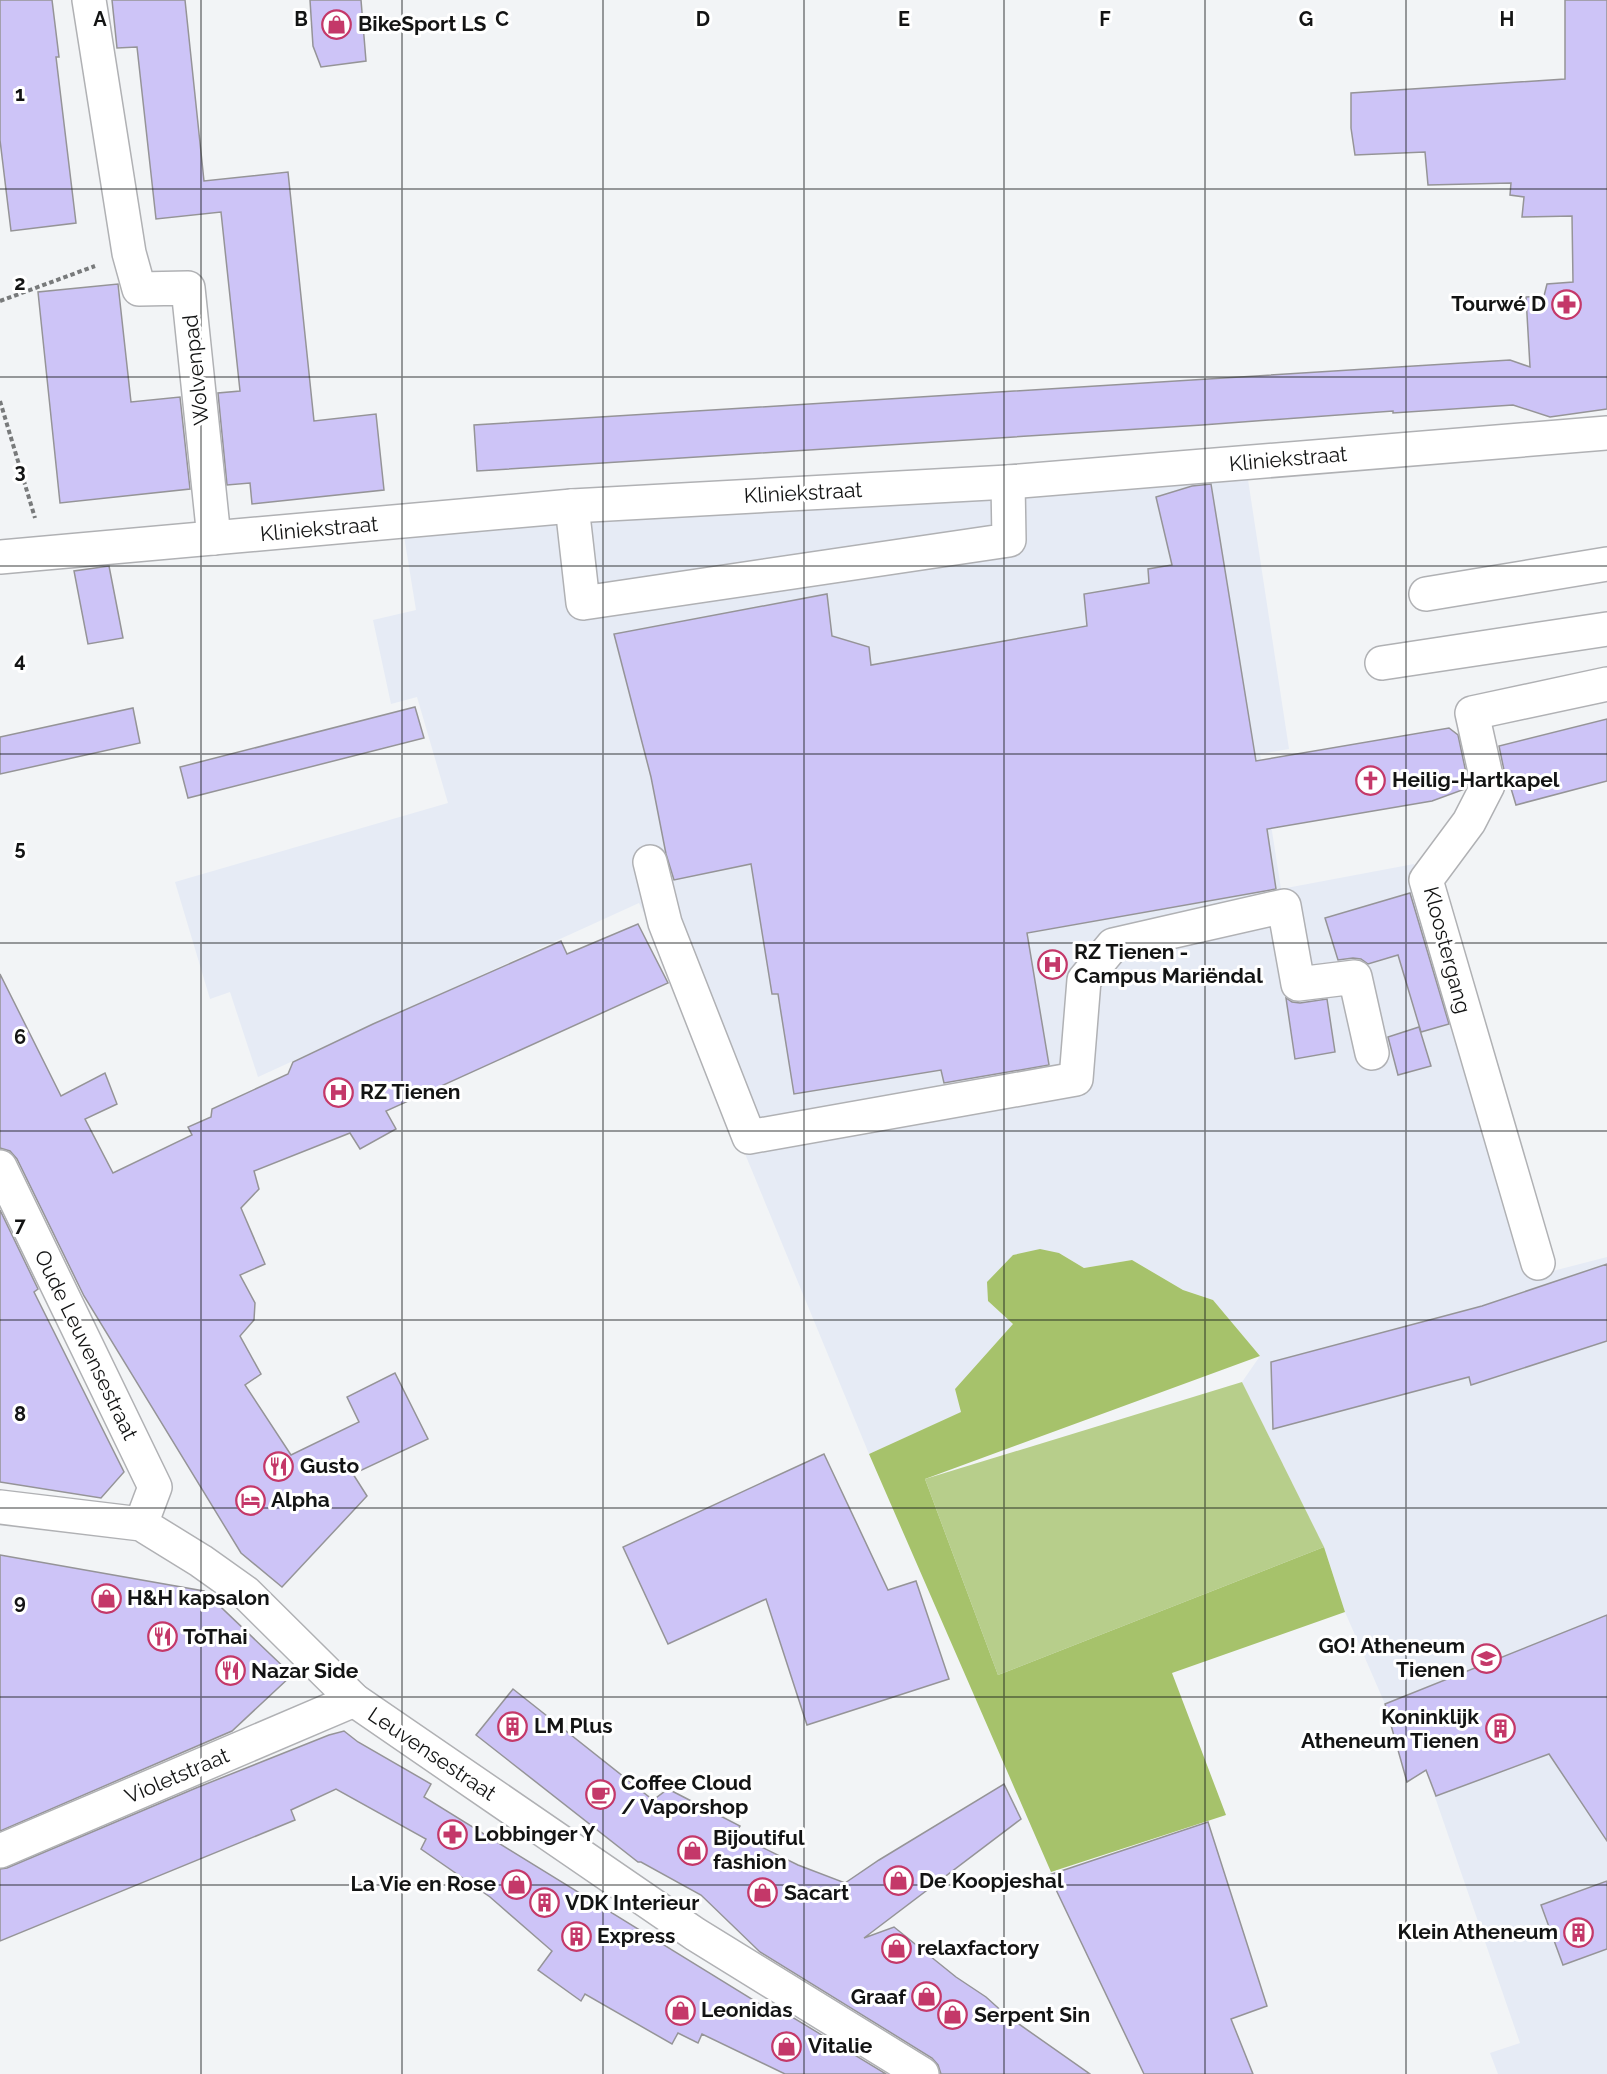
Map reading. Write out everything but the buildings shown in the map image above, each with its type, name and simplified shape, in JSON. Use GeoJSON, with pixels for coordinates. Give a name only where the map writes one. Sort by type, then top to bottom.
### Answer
{"type":"FeatureCollection","features":[{"type":"Feature","properties":{"kind":"street","name":"Wolvenpad"},"geometry":{"type":"LineString","coordinates":[[89,0],[129,253],[139,289],[188,288],[214,538]]}},
{"type":"Feature","properties":{"kind":"street","name":"Kliniekstraat"},"geometry":{"type":"LineString","coordinates":[[0,557],[572,506],[1008,482],[1607,433]]}},
{"type":"Feature","properties":{"kind":"street"},"geometry":{"type":"LineString","coordinates":[[572,506],[583,603],[1009,540],[1008,482]]}},
{"type":"Feature","properties":{"kind":"street"},"geometry":{"type":"LineString","coordinates":[[1426,594],[1607,564]]}},
{"type":"Feature","properties":{"kind":"street"},"geometry":{"type":"LineString","coordinates":[[1382,663],[1607,629]]}},
{"type":"Feature","properties":{"kind":"street","name":"Kloostergang"},"geometry":{"type":"LineString","coordinates":[[1538,1263],[1426,880],[1468,822],[1488,785],[1472,713],[1607,684]]}},
{"type":"Feature","properties":{"kind":"street"},"geometry":{"type":"LineString","coordinates":[[650,862],[665,923],[749,1137],[1076,1079],[1084,980],[1113,945],[1284,906],[1298,984],[1355,977],[1372,1053]]}},
{"type":"Feature","properties":{"kind":"street","name":"Oude Leuvensestraat"},"geometry":{"type":"LineString","coordinates":[[0,1167],[155,1487],[141,1524]]}},
{"type":"Feature","properties":{"kind":"street","name":"Leuvensestraat"},"geometry":{"type":"LineString","coordinates":[[0,1507],[141,1524],[201,1561],[246,1593],[354,1700],[695,1934],[922,2074]]}},
{"type":"Feature","properties":{"kind":"street","name":"Violetstraat"},"geometry":{"type":"LineString","coordinates":[[0,1851],[354,1700]]}},
{"type":"Feature","properties":{"kind":"path"},"geometry":{"type":"LineString","coordinates":[[0,301],[129,253]]}},
{"type":"Feature","properties":{"kind":"path"},"geometry":{"type":"LineString","coordinates":[[0,401],[45,553]]}},
{"type":"Feature","properties":{"kind":"shaded area","name":"RZ Tienen - Campus Mariëndal"},"geometry":{"type":"Polygon","coordinates":[[[1247,473],[1289,749],[1260,754],[1281,889],[1414,864],[1522,1271],[1549,1272],[1607,1257],[1607,2074],[1498,2074],[1490,2053],[1520,2043],[1426,1771],[1407,1782],[1385,1704],[1345,1612],[1324,1547],[1242,1382],[1260,1356],[1213,1300],[1183,1290],[1132,1260],[1084,1268],[1059,1253],[988,1301],[1013,1324],[955,1389],[962,1412],[869,1454],[655,936],[639,903],[258,1077],[230,992],[210,999],[175,882],[448,803],[417,697],[391,704],[373,620],[416,610],[404,536],[1247,473]]]}},
{"type":"Feature","properties":{"kind":"green space"},"geometry":{"type":"Polygon","coordinates":[[[1040,1249],[1059,1253],[1084,1268],[1132,1260],[1183,1290],[1213,1300],[1260,1356],[925,1479],[998,1675],[1324,1547],[1345,1612],[1172,1673],[1226,1815],[1051,1872],[869,1454],[961,1412],[955,1389],[1013,1324],[988,1301],[987,1282],[1013,1255],[1040,1249]]]}},
{"type":"Feature","properties":{"kind":"green space"},"geometry":{"type":"Polygon","coordinates":[[[1242,1382],[1324,1547],[998,1675],[925,1479],[1242,1382]]]}},
{"type":"Feature","properties":{"kind":"place","name":"BikeSport LS"},"geometry":{"type":"Point","coordinates":[337,24]}},
{"type":"Feature","properties":{"kind":"place","name":"Tourwé D"},"geometry":{"type":"Point","coordinates":[1567,304]}},
{"type":"Feature","properties":{"kind":"place","name":"Heilig-Hartkapel"},"geometry":{"type":"Point","coordinates":[1371,780]}},
{"type":"Feature","properties":{"kind":"place","name":"RZ Tienen - Campus Mariëndal"},"geometry":{"type":"Point","coordinates":[1053,964]}},
{"type":"Feature","properties":{"kind":"place","name":"RZ Tienen"},"geometry":{"type":"Point","coordinates":[339,1092]}},
{"type":"Feature","properties":{"kind":"place","name":"Gusto"},"geometry":{"type":"Point","coordinates":[279,1466]}},
{"type":"Feature","properties":{"kind":"place","name":"Alpha"},"geometry":{"type":"Point","coordinates":[250,1500]}},
{"type":"Feature","properties":{"kind":"place","name":"H&H kapsalon"},"geometry":{"type":"Point","coordinates":[106,1598]}},
{"type":"Feature","properties":{"kind":"place","name":"ToThai"},"geometry":{"type":"Point","coordinates":[162,1637]}},
{"type":"Feature","properties":{"kind":"place","name":"GO! Atheneum Tienen"},"geometry":{"type":"Point","coordinates":[1486,1658]}},
{"type":"Feature","properties":{"kind":"place","name":"Nazar Side"},"geometry":{"type":"Point","coordinates":[230,1671]}},
{"type":"Feature","properties":{"kind":"place","name":"LM Plus"},"geometry":{"type":"Point","coordinates":[513,1726]}},
{"type":"Feature","properties":{"kind":"place","name":"Koninklijk Atheneum Tienen"},"geometry":{"type":"Point","coordinates":[1500,1729]}},
{"type":"Feature","properties":{"kind":"place","name":"Coffee Cloud / Vaporshop"},"geometry":{"type":"Point","coordinates":[600,1795]}},
{"type":"Feature","properties":{"kind":"place","name":"Lobbinger Y"},"geometry":{"type":"Point","coordinates":[453,1834]}},
{"type":"Feature","properties":{"kind":"place","name":"Bijoutiful fashion"},"geometry":{"type":"Point","coordinates":[692,1850]}},
{"type":"Feature","properties":{"kind":"place","name":"De Koopjeshal"},"geometry":{"type":"Point","coordinates":[898,1881]}},
{"type":"Feature","properties":{"kind":"place","name":"La Vie en Rose"},"geometry":{"type":"Point","coordinates":[517,1884]}},
{"type":"Feature","properties":{"kind":"place","name":"Sacart"},"geometry":{"type":"Point","coordinates":[763,1893]}},
{"type":"Feature","properties":{"kind":"place","name":"VDK Interieur"},"geometry":{"type":"Point","coordinates":[544,1903]}},
{"type":"Feature","properties":{"kind":"place","name":"Klein Atheneum"},"geometry":{"type":"Point","coordinates":[1579,1932]}},
{"type":"Feature","properties":{"kind":"place","name":"Express"},"geometry":{"type":"Point","coordinates":[576,1936]}},
{"type":"Feature","properties":{"kind":"place","name":"relaxfactory"},"geometry":{"type":"Point","coordinates":[896,1948]}},
{"type":"Feature","properties":{"kind":"place","name":"Graaf"},"geometry":{"type":"Point","coordinates":[927,1997]}},
{"type":"Feature","properties":{"kind":"place","name":"Leonidas"},"geometry":{"type":"Point","coordinates":[680,2010]}},
{"type":"Feature","properties":{"kind":"place","name":"Serpent Sin"},"geometry":{"type":"Point","coordinates":[953,2015]}},
{"type":"Feature","properties":{"kind":"place","name":"Vitalie"},"geometry":{"type":"Point","coordinates":[787,2046]}}]}
